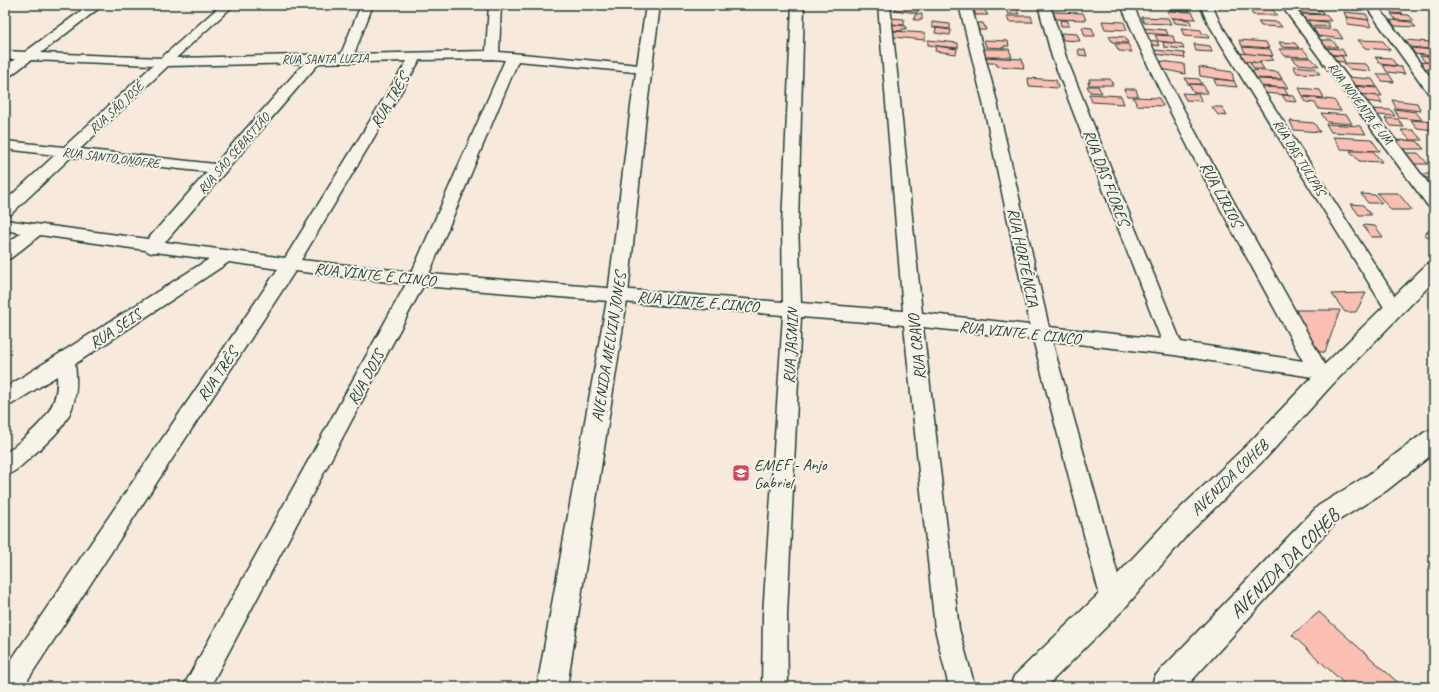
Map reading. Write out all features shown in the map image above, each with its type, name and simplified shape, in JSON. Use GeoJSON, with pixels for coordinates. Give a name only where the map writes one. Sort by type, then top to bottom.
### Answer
{"type":"FeatureCollection","features":[{"type":"Feature","properties":{"kind":"main road","name":"AVENIDA MELVIN JONES"},"geometry":{"type":"LineString","coordinates":[[552,687],[618,294],[639,106],[653,5]]}},
{"type":"Feature","properties":{"kind":"main road","name":"AVENIDA COHEB"},"geometry":{"type":"LineString","coordinates":[[1025,687],[1112,600],[1179,526],[1256,451],[1321,375],[1394,309],[1434,269]]}},
{"type":"Feature","properties":{"kind":"main road","name":"AVENIDA DA COHEB"},"geometry":{"type":"LineString","coordinates":[[1166,687],[1327,514],[1377,483],[1434,439]]}},
{"type":"Feature","properties":{"kind":"street"},"geometry":{"type":"LineString","coordinates":[[5,73],[29,57],[97,5]]}},
{"type":"Feature","properties":{"kind":"street","name":"RUA SÃO JOSÉ"},"geometry":{"type":"LineString","coordinates":[[5,210],[164,62],[228,5]]}},
{"type":"Feature","properties":{"kind":"street"},"geometry":{"type":"LineString","coordinates":[[346,58],[367,5]]}},
{"type":"Feature","properties":{"kind":"street"},"geometry":{"type":"LineString","coordinates":[[492,55],[495,5]]}},
{"type":"Feature","properties":{"kind":"street","name":"RUA JASMIN"},"geometry":{"type":"LineString","coordinates":[[775,687],[775,615],[792,310],[790,224],[798,5]]}},
{"type":"Feature","properties":{"kind":"street","name":"RUA CRAVO"},"geometry":{"type":"LineString","coordinates":[[884,5],[913,319],[947,629],[962,687]]}},
{"type":"Feature","properties":{"kind":"street","name":"RUA HORTÊNCIA"},"geometry":{"type":"LineString","coordinates":[[965,5],[972,40],[989,98],[1041,334],[1112,600]]}},
{"type":"Feature","properties":{"kind":"street","name":"RUA DAS FLORES"},"geometry":{"type":"LineString","coordinates":[[1044,5],[1059,57],[1174,348]]}},
{"type":"Feature","properties":{"kind":"street","name":"RUA LIRIOS"},"geometry":{"type":"LineString","coordinates":[[1127,5],[1143,42],[1218,188],[1321,375]]}},
{"type":"Feature","properties":{"kind":"street","name":"RUA DAS TULIPAS"},"geometry":{"type":"LineString","coordinates":[[1206,5],[1214,23],[1266,102],[1394,309]]}},
{"type":"Feature","properties":{"kind":"street","name":"RUA NOVENTA E UM"},"geometry":{"type":"LineString","coordinates":[[1288,5],[1434,202]]}},
{"type":"Feature","properties":{"kind":"street"},"geometry":{"type":"LineString","coordinates":[[1370,5],[1434,91]]}},
{"type":"Feature","properties":{"kind":"street","name":"RUA SANTA LUZIA"},"geometry":{"type":"LineString","coordinates":[[5,55],[164,62],[492,55],[645,69]]}},
{"type":"Feature","properties":{"kind":"street","name":"RUA TRÊS"},"geometry":{"type":"LineString","coordinates":[[8,687],[290,265],[416,56]]}},
{"type":"Feature","properties":{"kind":"street","name":"RUA DOIS"},"geometry":{"type":"LineString","coordinates":[[196,687],[418,279],[441,229],[485,118],[513,58]]}},
{"type":"Feature","properties":{"kind":"street","name":"RUA SÃO SEBASTIÃO"},"geometry":{"type":"LineString","coordinates":[[151,247],[315,59]]}},
{"type":"Feature","properties":{"kind":"street","name":"RUA SANTO ONOFRE"},"geometry":{"type":"LineString","coordinates":[[5,145],[218,169]]}},
{"type":"Feature","properties":{"kind":"street","name":"RUA VINTE E CINCO"},"geometry":{"type":"LineString","coordinates":[[5,225],[225,257],[418,279],[913,319],[1174,348],[1321,375]]}},
{"type":"Feature","properties":{"kind":"street"},"geometry":{"type":"LineString","coordinates":[[5,254],[38,229]]}},
{"type":"Feature","properties":{"kind":"street","name":"RUA SEIS"},"geometry":{"type":"LineString","coordinates":[[5,398],[65,361],[225,257]]}},
{"type":"Feature","properties":{"kind":"street"},"geometry":{"type":"LineString","coordinates":[[5,467],[32,444],[52,423],[67,392],[65,361]]}},
{"type":"Feature","properties":{"kind":"shaded area"},"geometry":{"type":"Polygon","coordinates":[[[801,5],[864,5],[864,9],[801,7],[801,5]]]}},
{"type":"Feature","properties":{"kind":"building"},"geometry":{"type":"Polygon","coordinates":[[[892,5],[918,6],[917,13],[895,10],[896,6],[892,5]]]}},
{"type":"Feature","properties":{"kind":"building"},"geometry":{"type":"Polygon","coordinates":[[[1167,5],[1187,6],[1190,11],[1170,10],[1167,5]]]}},
{"type":"Feature","properties":{"kind":"building"},"geometry":{"type":"Polygon","coordinates":[[[1244,5],[1267,5],[1270,9],[1247,8],[1244,5]]]}},
{"type":"Feature","properties":{"kind":"building"},"geometry":{"type":"Polygon","coordinates":[[[1339,5],[1355,5],[1359,10],[1342,9],[1339,5]]]}},
{"type":"Feature","properties":{"kind":"building"},"geometry":{"type":"Polygon","coordinates":[[[1386,6],[1397,7],[1403,14],[1392,13],[1386,6]]]}},
{"type":"Feature","properties":{"kind":"building"},"geometry":{"type":"Polygon","coordinates":[[[1298,7],[1314,8],[1316,10],[1321,10],[1324,14],[1302,13],[1298,7]]]}},
{"type":"Feature","properties":{"kind":"building"},"geometry":{"type":"Polygon","coordinates":[[[973,8],[983,8],[988,15],[976,15],[973,8]]]}},
{"type":"Feature","properties":{"kind":"building"},"geometry":{"type":"Polygon","coordinates":[[[1005,8],[1016,8],[1019,14],[1008,14],[1005,8]]]}},
{"type":"Feature","properties":{"kind":"building"},"geometry":{"type":"Polygon","coordinates":[[[1249,9],[1272,9],[1277,15],[1253,15],[1249,9]]]}},
{"type":"Feature","properties":{"kind":"building"},"geometry":{"type":"Polygon","coordinates":[[[1167,11],[1192,12],[1196,19],[1171,18],[1167,11]]]}},
{"type":"Feature","properties":{"kind":"building"},"geometry":{"type":"Polygon","coordinates":[[[1053,12],[1083,13],[1086,20],[1056,19],[1053,12]]]}},
{"type":"Feature","properties":{"kind":"building"},"geometry":{"type":"Polygon","coordinates":[[[1344,12],[1366,14],[1369,20],[1346,17],[1344,12]]]}},
{"type":"Feature","properties":{"kind":"building"},"geometry":{"type":"Polygon","coordinates":[[[915,14],[922,14],[922,20],[914,20],[915,14]]]}},
{"type":"Feature","properties":{"kind":"building"},"geometry":{"type":"Polygon","coordinates":[[[1302,14],[1326,15],[1331,21],[1306,20],[1302,14]]]}},
{"type":"Feature","properties":{"kind":"building"},"geometry":{"type":"Polygon","coordinates":[[[1391,14],[1409,15],[1414,21],[1396,20],[1391,14]]]}},
{"type":"Feature","properties":{"kind":"building"},"geometry":{"type":"Polygon","coordinates":[[[1007,16],[1031,16],[1033,22],[1009,22],[1007,16]]]}},
{"type":"Feature","properties":{"kind":"building"},"geometry":{"type":"Polygon","coordinates":[[[1141,17],[1168,18],[1171,24],[1144,23],[1141,17]]]}},
{"type":"Feature","properties":{"kind":"building"},"geometry":{"type":"Polygon","coordinates":[[[1346,17],[1368,20],[1371,27],[1348,24],[1346,17]]]}},
{"type":"Feature","properties":{"kind":"building"},"geometry":{"type":"Polygon","coordinates":[[[889,18],[904,19],[904,25],[889,24],[889,18]]]}},
{"type":"Feature","properties":{"kind":"building"},"geometry":{"type":"Polygon","coordinates":[[[1173,18],[1189,20],[1192,25],[1175,23],[1173,18]]]}},
{"type":"Feature","properties":{"kind":"building"},"geometry":{"type":"Polygon","coordinates":[[[1060,20],[1068,21],[1069,26],[1061,26],[1060,20]]]}},
{"type":"Feature","properties":{"kind":"building"},"geometry":{"type":"Polygon","coordinates":[[[1308,20],[1327,22],[1330,27],[1311,26],[1308,20]]]}},
{"type":"Feature","properties":{"kind":"building"},"geometry":{"type":"Polygon","coordinates":[[[1390,20],[1411,22],[1416,27],[1395,26],[1390,20]]]}},
{"type":"Feature","properties":{"kind":"building"},"geometry":{"type":"Polygon","coordinates":[[[1102,21],[1124,22],[1127,30],[1105,29],[1102,21]]]}},
{"type":"Feature","properties":{"kind":"building"},"geometry":{"type":"Polygon","coordinates":[[[1258,21],[1278,22],[1282,27],[1261,26],[1258,21]]]}},
{"type":"Feature","properties":{"kind":"building"},"geometry":{"type":"Polygon","coordinates":[[[932,22],[950,24],[950,29],[932,27],[932,22]]]}},
{"type":"Feature","properties":{"kind":"building"},"geometry":{"type":"Polygon","coordinates":[[[970,23],[983,23],[986,30],[973,30],[970,23]]]}},
{"type":"Feature","properties":{"kind":"building"},"geometry":{"type":"Polygon","coordinates":[[[889,24],[906,26],[906,29],[902,29],[902,31],[889,30],[889,24]]]}},
{"type":"Feature","properties":{"kind":"building"},"geometry":{"type":"Polygon","coordinates":[[[1082,27],[1092,28],[1095,36],[1085,36],[1082,27]]]}},
{"type":"Feature","properties":{"kind":"building"},"geometry":{"type":"Polygon","coordinates":[[[936,28],[951,30],[950,35],[935,33],[936,28]]]}},
{"type":"Feature","properties":{"kind":"building"},"geometry":{"type":"Polygon","coordinates":[[[1143,28],[1166,30],[1168,35],[1145,33],[1143,28]]]}},
{"type":"Feature","properties":{"kind":"building"},"geometry":{"type":"Polygon","coordinates":[[[1181,28],[1201,30],[1202,34],[1208,34],[1209,38],[1184,36],[1181,28]]]}},
{"type":"Feature","properties":{"kind":"building"},"geometry":{"type":"Polygon","coordinates":[[[1313,28],[1337,30],[1343,39],[1318,36],[1313,28]]]}},
{"type":"Feature","properties":{"kind":"building"},"geometry":{"type":"Polygon","coordinates":[[[893,31],[925,33],[925,40],[893,37],[893,31]]]}},
{"type":"Feature","properties":{"kind":"building"},"geometry":{"type":"Polygon","coordinates":[[[1061,33],[1077,34],[1080,41],[1063,40],[1061,33]]]}},
{"type":"Feature","properties":{"kind":"building"},"geometry":{"type":"Polygon","coordinates":[[[1155,35],[1173,36],[1175,43],[1158,41],[1155,35]]]}},
{"type":"Feature","properties":{"kind":"building"},"geometry":{"type":"Polygon","coordinates":[[[1109,36],[1125,37],[1128,43],[1112,42],[1109,36]]]}},
{"type":"Feature","properties":{"kind":"building"},"geometry":{"type":"Polygon","coordinates":[[[928,40],[958,43],[958,48],[928,45],[928,40]]]}},
{"type":"Feature","properties":{"kind":"building"},"geometry":{"type":"Polygon","coordinates":[[[984,40],[1008,41],[1009,46],[1004,46],[1004,48],[986,47],[984,40]]]}},
{"type":"Feature","properties":{"kind":"building"},"geometry":{"type":"Polygon","coordinates":[[[1145,40],[1157,41],[1159,46],[1147,44],[1145,40]]]}},
{"type":"Feature","properties":{"kind":"building"},"geometry":{"type":"Polygon","coordinates":[[[1239,40],[1266,42],[1269,48],[1242,46],[1239,40]]]}},
{"type":"Feature","properties":{"kind":"building"},"geometry":{"type":"Polygon","coordinates":[[[1317,40],[1332,40],[1338,47],[1322,47],[1317,40]]]}},
{"type":"Feature","properties":{"kind":"building"},"geometry":{"type":"Polygon","coordinates":[[[1358,40],[1383,41],[1390,50],[1365,48],[1358,40]]]}},
{"type":"Feature","properties":{"kind":"building"},"geometry":{"type":"Polygon","coordinates":[[[1405,40],[1430,42],[1431,47],[1427,46],[1429,49],[1411,47],[1405,40]]]}},
{"type":"Feature","properties":{"kind":"building"},"geometry":{"type":"Polygon","coordinates":[[[1163,42],[1182,44],[1184,49],[1164,47],[1163,42]]]}},
{"type":"Feature","properties":{"kind":"building"},"geometry":{"type":"Polygon","coordinates":[[[1279,42],[1295,43],[1299,48],[1282,47],[1279,42]]]}},
{"type":"Feature","properties":{"kind":"building"},"geometry":{"type":"Polygon","coordinates":[[[1115,44],[1128,44],[1132,52],[1119,51],[1115,44]]]}},
{"type":"Feature","properties":{"kind":"building"},"geometry":{"type":"Polygon","coordinates":[[[1194,44],[1210,46],[1212,52],[1196,51],[1194,44]]]}},
{"type":"Feature","properties":{"kind":"building"},"geometry":{"type":"Polygon","coordinates":[[[936,46],[957,49],[956,54],[935,51],[936,46]]]}},
{"type":"Feature","properties":{"kind":"building"},"geometry":{"type":"Polygon","coordinates":[[[1242,47],[1270,49],[1273,56],[1246,54],[1242,47]]]}},
{"type":"Feature","properties":{"kind":"building"},"geometry":{"type":"Polygon","coordinates":[[[1324,48],[1342,49],[1346,56],[1328,54],[1324,48]]]}},
{"type":"Feature","properties":{"kind":"building"},"geometry":{"type":"Polygon","coordinates":[[[1411,48],[1434,50],[1434,53],[1432,53],[1434,56],[1415,54],[1411,48]]]}},
{"type":"Feature","properties":{"kind":"building"},"geometry":{"type":"Polygon","coordinates":[[[980,49],[1009,49],[1012,57],[983,57],[980,49]]]}},
{"type":"Feature","properties":{"kind":"building"},"geometry":{"type":"Polygon","coordinates":[[[1078,49],[1085,50],[1087,56],[1079,55],[1078,49]]]}},
{"type":"Feature","properties":{"kind":"building"},"geometry":{"type":"Polygon","coordinates":[[[1279,49],[1303,49],[1310,57],[1285,56],[1279,49]]]}},
{"type":"Feature","properties":{"kind":"building"},"geometry":{"type":"Polygon","coordinates":[[[1155,50],[1184,53],[1185,58],[1155,54],[1155,50]]]}},
{"type":"Feature","properties":{"kind":"building"},"geometry":{"type":"Polygon","coordinates":[[[1240,53],[1271,56],[1273,60],[1261,61],[1261,63],[1244,61],[1240,53]]]}},
{"type":"Feature","properties":{"kind":"building"},"geometry":{"type":"Polygon","coordinates":[[[1330,55],[1342,56],[1345,62],[1333,61],[1330,55]]]}},
{"type":"Feature","properties":{"kind":"building"},"geometry":{"type":"Polygon","coordinates":[[[1420,56],[1434,57],[1434,63],[1425,62],[1420,56]]]}},
{"type":"Feature","properties":{"kind":"building"},"geometry":{"type":"Polygon","coordinates":[[[983,57],[1022,59],[1024,68],[997,66],[996,63],[984,63],[983,57]]]}},
{"type":"Feature","properties":{"kind":"building"},"geometry":{"type":"Polygon","coordinates":[[[1375,57],[1391,58],[1397,66],[1381,64],[1375,57]]]}},
{"type":"Feature","properties":{"kind":"building"},"geometry":{"type":"Polygon","coordinates":[[[1292,58],[1311,58],[1319,66],[1298,64],[1292,58]]]}},
{"type":"Feature","properties":{"kind":"building"},"geometry":{"type":"Polygon","coordinates":[[[1161,61],[1184,64],[1185,74],[1162,69],[1161,61]]]}},
{"type":"Feature","properties":{"kind":"building"},"geometry":{"type":"Polygon","coordinates":[[[1250,62],[1260,63],[1264,69],[1254,69],[1250,62]]]}},
{"type":"Feature","properties":{"kind":"building"},"geometry":{"type":"Polygon","coordinates":[[[1417,62],[1434,63],[1434,70],[1422,68],[1417,62]]]}},
{"type":"Feature","properties":{"kind":"building"},"geometry":{"type":"Polygon","coordinates":[[[1344,63],[1366,64],[1371,71],[1349,69],[1344,63]]]}},
{"type":"Feature","properties":{"kind":"building"},"geometry":{"type":"Polygon","coordinates":[[[1383,65],[1401,67],[1405,74],[1387,72],[1383,65]]]}},
{"type":"Feature","properties":{"kind":"building"},"geometry":{"type":"Polygon","coordinates":[[[1293,66],[1315,68],[1320,74],[1297,73],[1293,66]]]}},
{"type":"Feature","properties":{"kind":"building"},"geometry":{"type":"Polygon","coordinates":[[[1199,67],[1232,72],[1234,81],[1200,76],[1199,67]]]}},
{"type":"Feature","properties":{"kind":"building"},"geometry":{"type":"Polygon","coordinates":[[[1252,70],[1278,72],[1282,79],[1256,78],[1252,70]]]}},
{"type":"Feature","properties":{"kind":"building"},"geometry":{"type":"Polygon","coordinates":[[[1377,74],[1389,74],[1394,82],[1382,81],[1377,74]]]}},
{"type":"Feature","properties":{"kind":"building"},"geometry":{"type":"Polygon","coordinates":[[[1347,77],[1372,79],[1377,87],[1352,85],[1347,77]]]}},
{"type":"Feature","properties":{"kind":"building"},"geometry":{"type":"Polygon","coordinates":[[[1028,78],[1056,80],[1058,88],[1029,86],[1028,78]]]}},
{"type":"Feature","properties":{"kind":"building"},"geometry":{"type":"Polygon","coordinates":[[[1185,78],[1199,79],[1202,84],[1188,84],[1185,78]]]}},
{"type":"Feature","properties":{"kind":"building"},"geometry":{"type":"Polygon","coordinates":[[[1089,79],[1110,79],[1113,85],[1089,85],[1089,79]]]}},
{"type":"Feature","properties":{"kind":"building"},"geometry":{"type":"Polygon","coordinates":[[[1214,79],[1234,81],[1237,87],[1216,85],[1214,79]]]}},
{"type":"Feature","properties":{"kind":"building"},"geometry":{"type":"Polygon","coordinates":[[[1257,79],[1283,80],[1288,88],[1261,86],[1257,79]]]}},
{"type":"Feature","properties":{"kind":"building"},"geometry":{"type":"Polygon","coordinates":[[[1189,84],[1203,85],[1208,93],[1194,93],[1189,84]]]}},
{"type":"Feature","properties":{"kind":"building"},"geometry":{"type":"Polygon","coordinates":[[[1087,86],[1098,86],[1102,93],[1090,92],[1087,86]]]}},
{"type":"Feature","properties":{"kind":"building"},"geometry":{"type":"Polygon","coordinates":[[[1352,86],[1377,88],[1382,96],[1358,94],[1352,86]]]}},
{"type":"Feature","properties":{"kind":"building"},"geometry":{"type":"Polygon","coordinates":[[[1259,87],[1284,88],[1288,95],[1263,93],[1259,87]]]}},
{"type":"Feature","properties":{"kind":"building"},"geometry":{"type":"Polygon","coordinates":[[[1299,88],[1320,90],[1324,98],[1303,96],[1299,88]]]}},
{"type":"Feature","properties":{"kind":"building"},"geometry":{"type":"Polygon","coordinates":[[[1124,89],[1136,89],[1138,96],[1127,96],[1124,89]]]}},
{"type":"Feature","properties":{"kind":"building"},"geometry":{"type":"Polygon","coordinates":[[[1182,93],[1198,94],[1202,101],[1186,100],[1182,93]]]}},
{"type":"Feature","properties":{"kind":"building"},"geometry":{"type":"Polygon","coordinates":[[[1089,94],[1121,96],[1124,104],[1092,102],[1089,94]]]}},
{"type":"Feature","properties":{"kind":"building"},"geometry":{"type":"Polygon","coordinates":[[[1359,94],[1378,96],[1382,103],[1364,101],[1359,94]]]}},
{"type":"Feature","properties":{"kind":"building"},"geometry":{"type":"Polygon","coordinates":[[[1282,95],[1294,96],[1297,102],[1286,101],[1282,95]]]}},
{"type":"Feature","properties":{"kind":"building"},"geometry":{"type":"Polygon","coordinates":[[[1133,97],[1159,98],[1163,106],[1137,105],[1133,97]]]}},
{"type":"Feature","properties":{"kind":"building"},"geometry":{"type":"Polygon","coordinates":[[[1303,97],[1334,100],[1341,111],[1319,109],[1315,103],[1306,102],[1303,97]]]}},
{"type":"Feature","properties":{"kind":"building"},"geometry":{"type":"Polygon","coordinates":[[[1392,100],[1417,103],[1421,111],[1396,108],[1392,100]]]}},
{"type":"Feature","properties":{"kind":"building"},"geometry":{"type":"Polygon","coordinates":[[[1212,107],[1222,107],[1227,116],[1218,115],[1212,107]]]}},
{"type":"Feature","properties":{"kind":"building"},"geometry":{"type":"Polygon","coordinates":[[[1372,109],[1391,110],[1395,116],[1376,115],[1372,109]]]}},
{"type":"Feature","properties":{"kind":"building"},"geometry":{"type":"Polygon","coordinates":[[[1394,109],[1416,112],[1422,120],[1399,118],[1394,109]]]}},
{"type":"Feature","properties":{"kind":"building"},"geometry":{"type":"Polygon","coordinates":[[[1321,113],[1347,115],[1352,124],[1327,122],[1321,113]]]}},
{"type":"Feature","properties":{"kind":"building"},"geometry":{"type":"Polygon","coordinates":[[[1385,118],[1398,119],[1404,127],[1391,126],[1385,118]]]}},
{"type":"Feature","properties":{"kind":"building"},"geometry":{"type":"Polygon","coordinates":[[[1411,120],[1434,122],[1434,130],[1417,128],[1411,120]]]}},
{"type":"Feature","properties":{"kind":"building"},"geometry":{"type":"Polygon","coordinates":[[[1290,121],[1314,123],[1320,132],[1294,130],[1290,121]]]}},
{"type":"Feature","properties":{"kind":"building"},"geometry":{"type":"Polygon","coordinates":[[[1326,124],[1360,126],[1366,134],[1331,132],[1326,124]]]}},
{"type":"Feature","properties":{"kind":"building"},"geometry":{"type":"Polygon","coordinates":[[[1401,130],[1413,130],[1422,140],[1410,140],[1401,130]]]}},
{"type":"Feature","properties":{"kind":"building"},"geometry":{"type":"Polygon","coordinates":[[[1333,137],[1371,139],[1380,151],[1341,149],[1333,137]]]}},
{"type":"Feature","properties":{"kind":"building"},"geometry":{"type":"Polygon","coordinates":[[[1396,140],[1417,141],[1424,149],[1403,149],[1396,140]]]}},
{"type":"Feature","properties":{"kind":"building"},"geometry":{"type":"Polygon","coordinates":[[[1350,151],[1373,151],[1382,162],[1359,161],[1350,151]]]}},
{"type":"Feature","properties":{"kind":"building"},"geometry":{"type":"Polygon","coordinates":[[[1404,153],[1418,153],[1428,164],[1414,164],[1404,153]]]}},
{"type":"Feature","properties":{"kind":"building"},"geometry":{"type":"Polygon","coordinates":[[[1418,174],[1434,174],[1434,185],[1428,178],[1421,178],[1418,174]]]}},
{"type":"Feature","properties":{"kind":"building"},"geometry":{"type":"Polygon","coordinates":[[[1377,193],[1398,193],[1412,210],[1391,210],[1377,193]]]}},
{"type":"Feature","properties":{"kind":"building"},"geometry":{"type":"Polygon","coordinates":[[[1361,194],[1375,195],[1382,203],[1368,203],[1361,194]]]}},
{"type":"Feature","properties":{"kind":"building"},"geometry":{"type":"Polygon","coordinates":[[[1351,204],[1363,205],[1371,215],[1359,215],[1351,204]]]}},
{"type":"Feature","properties":{"kind":"building"},"geometry":{"type":"Polygon","coordinates":[[[1363,225],[1375,226],[1383,237],[1371,237],[1363,225]]]}},
{"type":"Feature","properties":{"kind":"building"},"geometry":{"type":"Polygon","coordinates":[[[1433,226],[1434,227],[1434,239],[1424,235],[1433,226]]]}},
{"type":"Feature","properties":{"kind":"building"},"geometry":{"type":"Polygon","coordinates":[[[1366,293],[1356,312],[1345,312],[1332,294],[1366,293]]]}},
{"type":"Feature","properties":{"kind":"building"},"geometry":{"type":"Polygon","coordinates":[[[1290,310],[1340,310],[1325,352],[1316,352],[1290,310]]]}},
{"type":"Feature","properties":{"kind":"building"},"geometry":{"type":"Polygon","coordinates":[[[1319,612],[1403,687],[1348,687],[1292,635],[1319,612]]]}},
{"type":"Feature","properties":{"kind":"place","name":"EMEF - Anjo Gabriel"},"geometry":{"type":"Point","coordinates":[741,473]}}]}
